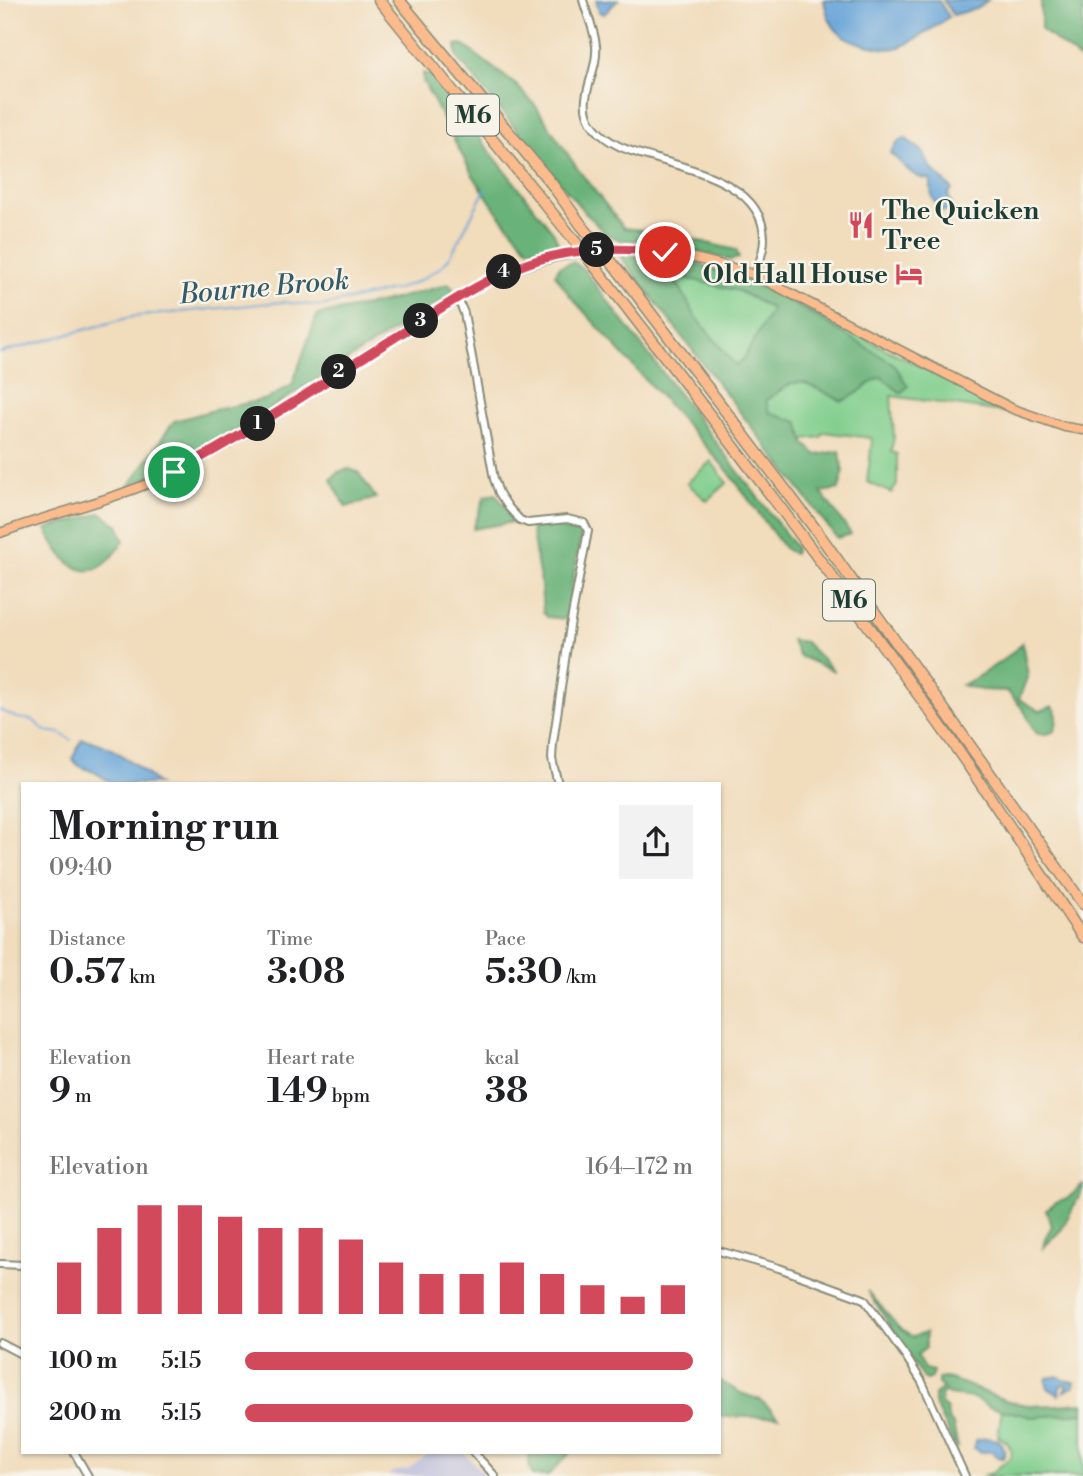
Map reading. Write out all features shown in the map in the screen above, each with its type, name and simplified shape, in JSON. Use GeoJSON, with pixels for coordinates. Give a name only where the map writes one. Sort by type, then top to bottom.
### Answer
{"type":"FeatureCollection","features":[{"type":"Feature","properties":{"kind":"highway","name":"M6"},"geometry":{"type":"LineString","coordinates":[[379,0],[600,273],[804,538],[985,790],[1083,937]]}},
{"type":"Feature","properties":{"kind":"highway","name":"M6"},"geometry":{"type":"LineString","coordinates":[[399,0],[551,183],[816,530],[1083,904]]}},
{"type":"Feature","properties":{"kind":"main road"},"geometry":{"type":"LineString","coordinates":[[0,533],[126,493],[174,472],[250,429],[457,297],[517,267],[540,259],[590,250],[625,248],[665,252],[715,262],[755,275],[1013,409],[1065,427],[1083,430]]}},
{"type":"Feature","properties":{"kind":"street"},"geometry":{"type":"LineString","coordinates":[[583,0],[597,55],[585,98],[586,111],[594,127],[620,147],[725,183],[746,197],[761,220],[764,239],[755,275]]}},
{"type":"Feature","properties":{"kind":"street"},"geometry":{"type":"LineString","coordinates":[[457,297],[464,313],[482,422],[499,493],[520,520],[528,523],[576,520],[584,523],[588,531],[570,626],[553,743],[552,759],[558,782]]}},
{"type":"Feature","properties":{"kind":"street"},"geometry":{"type":"LineString","coordinates":[[721,1252],[779,1268],[864,1299],[922,1382],[965,1476]]}},
{"type":"Feature","properties":{"kind":"street"},"geometry":{"type":"LineString","coordinates":[[0,1264],[21,1265]]}},
{"type":"Feature","properties":{"kind":"street"},"geometry":{"type":"LineString","coordinates":[[0,1343],[21,1354]]}},
{"type":"Feature","properties":{"kind":"street"},"geometry":{"type":"LineString","coordinates":[[75,1454],[88,1476]]}},
{"type":"Feature","properties":{"kind":"street"},"geometry":{"type":"LineString","coordinates":[[475,1454],[495,1476]]}},
{"type":"Feature","properties":{"kind":"shaded area"},"geometry":{"type":"Polygon","coordinates":[[[428,1454],[465,1454],[486,1476],[388,1476],[392,1472],[408,1469],[428,1454]]]}},
{"type":"Feature","properties":{"kind":"green space"},"geometry":{"type":"Polygon","coordinates":[[[1041,0],[1083,0],[1083,62],[1041,29],[1041,0]]]}},
{"type":"Feature","properties":{"kind":"green space"},"geometry":{"type":"Polygon","coordinates":[[[462,44],[516,85],[535,105],[577,168],[624,228],[662,232],[736,250],[739,258],[730,260],[655,241],[621,240],[606,234],[581,208],[457,57],[456,45],[462,44]]]}},
{"type":"Feature","properties":{"kind":"green space"},"geometry":{"type":"Polygon","coordinates":[[[423,73],[430,75],[554,233],[560,248],[528,248],[498,213],[472,174],[423,81],[423,73]]]}},
{"type":"Feature","properties":{"kind":"green space"},"geometry":{"type":"Polygon","coordinates":[[[620,256],[685,260],[751,282],[810,313],[894,364],[908,386],[901,393],[881,377],[842,401],[805,383],[792,383],[766,400],[769,412],[798,422],[805,444],[817,455],[840,451],[843,474],[839,489],[821,492],[851,534],[837,538],[620,256]],[[668,274],[681,289],[695,316],[736,366],[744,358],[772,309],[739,291],[668,274]]]}},
{"type":"Feature","properties":{"kind":"green space"},"geometry":{"type":"Polygon","coordinates":[[[573,262],[584,270],[767,509],[796,548],[794,554],[784,548],[727,470],[570,296],[555,274],[560,266],[573,262]]]}},
{"type":"Feature","properties":{"kind":"green space"},"geometry":{"type":"Polygon","coordinates":[[[667,273],[739,291],[772,309],[783,297],[1005,409],[1003,412],[891,396],[894,437],[891,452],[897,454],[897,485],[891,493],[867,482],[871,438],[824,432],[821,437],[785,441],[740,363],[736,367],[703,328],[667,273]]]}},
{"type":"Feature","properties":{"kind":"green space"},"geometry":{"type":"Polygon","coordinates":[[[449,284],[453,287],[452,294],[195,456],[129,486],[174,421],[267,399],[292,385],[317,315],[383,302],[449,284]]]}},
{"type":"Feature","properties":{"kind":"green space"},"geometry":{"type":"Polygon","coordinates":[[[711,461],[727,483],[707,501],[687,483],[711,461]]]}},
{"type":"Feature","properties":{"kind":"green space"},"geometry":{"type":"Polygon","coordinates":[[[349,469],[358,472],[376,498],[346,507],[331,480],[338,472],[349,469]]]}},
{"type":"Feature","properties":{"kind":"green space"},"geometry":{"type":"Polygon","coordinates":[[[496,494],[514,519],[513,522],[473,529],[485,496],[496,494]]]}},
{"type":"Feature","properties":{"kind":"green space"},"geometry":{"type":"Polygon","coordinates":[[[101,513],[118,525],[124,540],[103,566],[82,570],[63,556],[46,529],[101,513]]]}},
{"type":"Feature","properties":{"kind":"green space"},"geometry":{"type":"Polygon","coordinates":[[[571,523],[580,526],[582,530],[566,619],[547,617],[543,612],[531,527],[571,523]]]}},
{"type":"Feature","properties":{"kind":"green space"},"geometry":{"type":"Polygon","coordinates":[[[791,640],[805,642],[834,671],[799,656],[791,640]]]}},
{"type":"Feature","properties":{"kind":"green space"},"geometry":{"type":"Polygon","coordinates":[[[1022,643],[1028,675],[1019,699],[1040,711],[1053,706],[1057,715],[1055,731],[1048,734],[1035,732],[1024,711],[1007,691],[981,690],[962,685],[994,666],[1022,643]]]}},
{"type":"Feature","properties":{"kind":"green space"},"geometry":{"type":"Polygon","coordinates":[[[1083,1185],[1062,1229],[1043,1248],[1052,1226],[1046,1210],[1056,1202],[1068,1198],[1083,1185]]]}},
{"type":"Feature","properties":{"kind":"green space"},"geometry":{"type":"Polygon","coordinates":[[[868,1291],[898,1327],[912,1337],[926,1333],[926,1348],[917,1355],[924,1369],[933,1371],[931,1378],[926,1380],[922,1377],[868,1291]]]}},
{"type":"Feature","properties":{"kind":"green space"},"geometry":{"type":"Polygon","coordinates":[[[945,1378],[1021,1404],[1048,1406],[1083,1403],[1083,1413],[1032,1417],[989,1407],[973,1398],[949,1395],[945,1391],[940,1403],[947,1409],[958,1448],[955,1447],[934,1403],[934,1395],[943,1388],[938,1384],[938,1379],[945,1378]]]}},
{"type":"Feature","properties":{"kind":"green space"},"geometry":{"type":"Polygon","coordinates":[[[721,1381],[741,1393],[761,1400],[778,1417],[721,1417],[721,1381]]]}},
{"type":"Feature","properties":{"kind":"green space"},"geometry":{"type":"Polygon","coordinates":[[[1002,1409],[1032,1417],[1083,1413],[1083,1476],[981,1476],[992,1473],[1011,1457],[1008,1444],[998,1436],[1002,1409]]]}},
{"type":"Feature","properties":{"kind":"green space"},"geometry":{"type":"Polygon","coordinates":[[[530,1454],[569,1454],[548,1476],[533,1476],[529,1465],[530,1454]]]}},
{"type":"Feature","properties":{"kind":"water"},"geometry":{"type":"Polygon","coordinates":[[[596,0],[618,0],[604,14],[599,12],[596,0]]]}},
{"type":"Feature","properties":{"kind":"water"},"geometry":{"type":"Polygon","coordinates":[[[824,0],[935,0],[939,1],[949,17],[898,48],[882,48],[844,37],[829,19],[824,0]]]}},
{"type":"Feature","properties":{"kind":"water"},"geometry":{"type":"Polygon","coordinates":[[[943,0],[988,0],[976,9],[953,15],[943,0]]]}},
{"type":"Feature","properties":{"kind":"water"},"geometry":{"type":"Polygon","coordinates":[[[905,138],[922,151],[931,168],[952,189],[948,195],[952,206],[949,211],[941,211],[932,198],[930,179],[913,174],[890,153],[899,141],[905,138]]]}},
{"type":"Feature","properties":{"kind":"water"},"geometry":{"type":"Polygon","coordinates":[[[82,739],[92,741],[113,750],[156,782],[111,782],[79,766],[72,759],[82,739]]]}},
{"type":"Feature","properties":{"kind":"water"},"geometry":{"type":"Polygon","coordinates":[[[1058,1376],[1075,1382],[1074,1386],[1064,1392],[1067,1385],[1060,1386],[1059,1395],[1048,1388],[1046,1381],[1047,1378],[1058,1376]]]}},
{"type":"Feature","properties":{"kind":"water"},"geometry":{"type":"Polygon","coordinates":[[[975,1440],[999,1440],[1005,1451],[1003,1458],[997,1457],[993,1452],[981,1452],[974,1448],[975,1440]]]}},
{"type":"Feature","properties":{"kind":"waterway","name":"Bourne Brook"},"geometry":{"type":"LineString","coordinates":[[0,353],[131,317],[281,302],[322,306],[397,289],[419,281],[441,267],[450,257],[485,190]]}},
{"type":"Feature","properties":{"kind":"waterway"},"geometry":{"type":"LineString","coordinates":[[0,710],[17,718],[33,720],[45,731],[60,733],[71,740]]}},
{"type":"Feature","properties":{"kind":"place","name":"The Quicken Tree"},"geometry":{"type":"Point","coordinates":[861,225]}},
{"type":"Feature","properties":{"kind":"place","name":"Old Hall House"},"geometry":{"type":"Point","coordinates":[909,274]}},
{"type":"Feature","properties":{"kind":"route"},"geometry":{"type":"LineString","coordinates":[[174,472],[228,443],[457,297],[505,272],[540,259],[590,250],[625,248],[665,252]]}}]}
